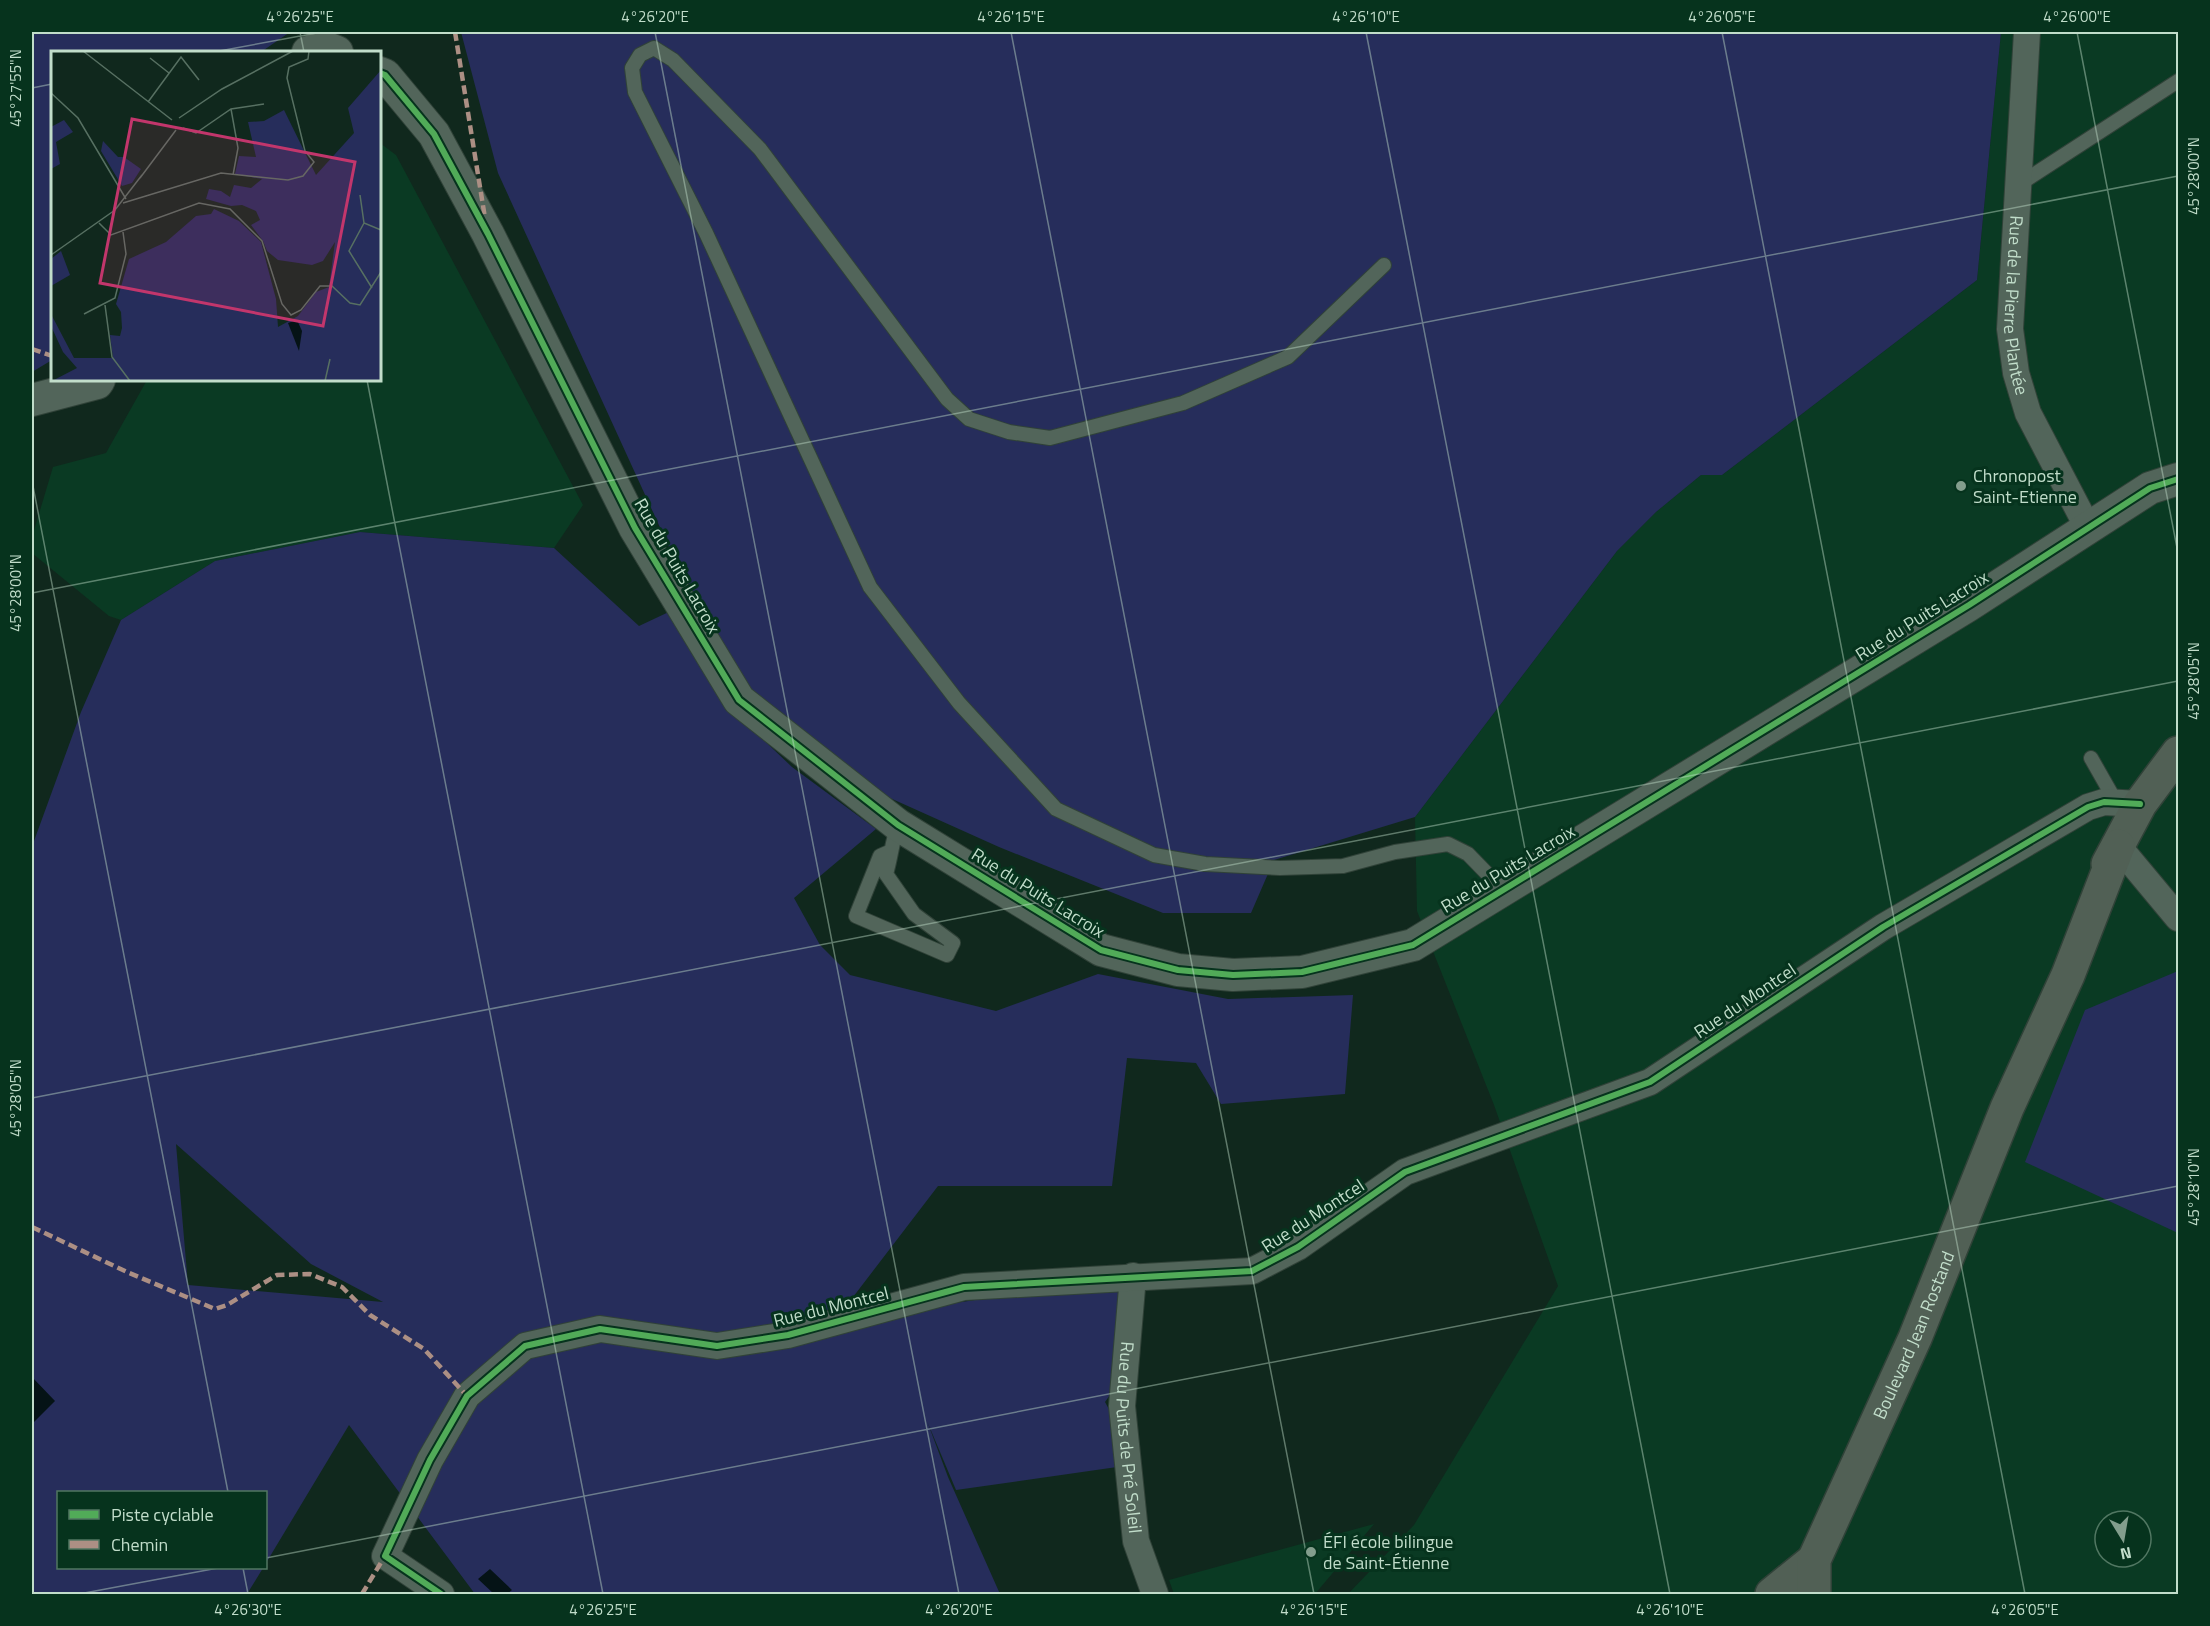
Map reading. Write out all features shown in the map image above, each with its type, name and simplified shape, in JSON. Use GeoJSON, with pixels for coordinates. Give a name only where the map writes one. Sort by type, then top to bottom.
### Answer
{"type":"FeatureCollection","features":[{"type":"Feature","properties":{"kind":"main road","name":"Boulevard Jean Rostand"},"geometry":{"type":"LineString","coordinates":[[1814,1560],[1914,1338],[2007,1108],[2068,975],[2118,846],[2128,803],[2178,753]]}},
{"type":"Feature","properties":{"kind":"main road"},"geometry":{"type":"LineString","coordinates":[[1772,1594],[1814,1560]]}},
{"type":"Feature","properties":{"kind":"main road"},"geometry":{"type":"LineString","coordinates":[[1814,1560],[1814,1594]]}},
{"type":"Feature","properties":{"kind":"street","name":"Rue de la Pierre Plantée"},"geometry":{"type":"LineString","coordinates":[[2027,32],[2010,329],[2016,373],[2028,413],[2088,528]]}},
{"type":"Feature","properties":{"kind":"street"},"geometry":{"type":"LineString","coordinates":[[311,51],[325,47],[335,51]]}},
{"type":"Feature","properties":{"kind":"street","name":"Rue du Puits Lacroix"},"geometry":{"type":"LineString","coordinates":[[381,73],[385,75],[434,134],[488,234],[635,528],[740,700],[893,838],[1101,950],[1178,970],[1233,975],[1302,972],[1413,945],[1959,611],[2151,488],[2178,479]]}},
{"type":"Feature","properties":{"kind":"street"},"geometry":{"type":"LineString","coordinates":[[32,400],[98,381]]}},
{"type":"Feature","properties":{"kind":"street","name":"Rue du Montcel"},"geometry":{"type":"LineString","coordinates":[[441,1594],[386,1556],[430,1460],[467,1396],[525,1346],[600,1329],[717,1346],[788,1335],[964,1287],[1252,1271],[1298,1247],[1405,1173],[1650,1082],[1883,927],[2088,807],[2128,803]]}},
{"type":"Feature","properties":{"kind":"street"},"geometry":{"type":"LineString","coordinates":[[2118,846],[2178,918]]}},
{"type":"Feature","properties":{"kind":"street","name":"Rue du Puits de Pré Soleil"},"geometry":{"type":"LineString","coordinates":[[1133,1276],[1122,1406],[1136,1541],[1155,1594]]}},
{"type":"Feature","properties":{"kind":"lane"},"geometry":{"type":"LineString","coordinates":[[1384,265],[1288,357],[1183,403],[1050,438],[1009,432],[969,419],[947,399],[760,149],[673,60],[654,48],[640,55],[632,68],[635,92],[706,232],[870,587],[959,703],[1056,809],[1154,855],[1205,864],[1280,868],[1343,866],[1395,852],[1448,844],[1468,854],[1503,890]]}},
{"type":"Feature","properties":{"kind":"lane"},"geometry":{"type":"LineString","coordinates":[[2018,185],[2178,81]]}},
{"type":"Feature","properties":{"kind":"lane"},"geometry":{"type":"LineString","coordinates":[[2091,758],[2128,803]]}},
{"type":"Feature","properties":{"kind":"lane"},"geometry":{"type":"LineString","coordinates":[[893,838],[891,858],[886,874],[914,914],[953,943],[947,955],[856,916],[880,856],[893,838]]}},
{"type":"Feature","properties":{"kind":"shaded area"},"geometry":{"type":"Polygon","coordinates":[[[32,32],[290,32],[262,51],[51,51],[51,361],[32,372],[32,32]]]}},
{"type":"Feature","properties":{"kind":"shaded area"},"geometry":{"type":"Polygon","coordinates":[[[461,32],[2001,32],[1977,280],[1722,475],[1701,475],[1656,512],[1617,551],[1415,817],[1274,860],[1251,913],[1163,913],[999,847],[890,798],[746,692],[684,580],[498,173],[461,32]]]}},
{"type":"Feature","properties":{"kind":"shaded area"},"geometry":{"type":"Polygon","coordinates":[[[2001,32],[2178,32],[2178,1594],[1348,1594],[1414,1525],[1558,1286],[1494,1105],[1417,911],[1415,817],[1617,551],[1656,512],[1701,475],[1722,475],[1977,280],[2001,32]]]}},
{"type":"Feature","properties":{"kind":"shaded area"},"geometry":{"type":"Polygon","coordinates":[[[381,144],[396,155],[583,505],[554,548],[360,532],[215,561],[121,620],[109,616],[32,553],[32,537],[53,467],[106,453],[146,381],[381,381],[381,144]]]}},
{"type":"Feature","properties":{"kind":"shaded area"},"geometry":{"type":"Polygon","coordinates":[[[360,532],[554,548],[639,626],[673,610],[729,707],[792,767],[876,829],[794,898],[820,945],[850,975],[996,1011],[1098,974],[1228,999],[1353,995],[1345,1094],[1221,1104],[1196,1063],[1127,1058],[1112,1186],[938,1186],[850,1301],[883,1300],[949,1304],[1014,1294],[1122,1290],[1117,1385],[1105,1402],[1111,1413],[1117,1467],[956,1490],[927,1421],[948,1477],[1000,1594],[475,1594],[349,1425],[267,1561],[267,1491],[57,1491],[57,1569],[262,1569],[247,1594],[32,1594],[32,802],[34,841],[81,712],[121,620],[215,561],[360,532]],[[176,1144],[188,1285],[383,1302],[311,1264],[176,1144]]]}},
{"type":"Feature","properties":{"kind":"shaded area"},"geometry":{"type":"Polygon","coordinates":[[[2178,971],[2178,1233],[2025,1162],[2085,1010],[2178,971]]]}},
{"type":"Feature","properties":{"kind":"shaded area"},"geometry":{"type":"Polygon","coordinates":[[[32,1377],[55,1401],[32,1424],[32,1377]]]}},
{"type":"Feature","properties":{"kind":"shaded area","name":"ÉFI école bilingue de Saint-Étienne"},"geometry":{"type":"Polygon","coordinates":[[[1374,1524],[1315,1594],[1174,1594],[1169,1580],[1374,1524]]]}},
{"type":"Feature","properties":{"kind":"shaded area"},"geometry":{"type":"Polygon","coordinates":[[[490,1569],[512,1590],[507,1594],[494,1594],[478,1579],[490,1569]]]}},
{"type":"Feature","properties":{"kind":"marked path"},"geometry":{"type":"LineString","coordinates":[[455,32],[485,218]]}},
{"type":"Feature","properties":{"kind":"marked path"},"geometry":{"type":"LineString","coordinates":[[32,349],[51,356]]}},
{"type":"Feature","properties":{"kind":"marked path"},"geometry":{"type":"LineString","coordinates":[[32,1227],[127,1272],[215,1309],[227,1305],[277,1275],[310,1274],[342,1287],[370,1315],[424,1349],[467,1396]]}},
{"type":"Feature","properties":{"kind":"marked path"},"geometry":{"type":"LineString","coordinates":[[362,1594],[385,1556]]}},
{"type":"Feature","properties":{"kind":"cycle path"},"geometry":{"type":"LineString","coordinates":[[381,73],[385,75],[434,134],[488,234],[635,528],[739,700],[898,825],[1101,950],[1178,970],[1233,975],[1302,972],[1413,945],[1969,605],[2150,488],[2178,479]]}},
{"type":"Feature","properties":{"kind":"cycle path"},"geometry":{"type":"LineString","coordinates":[[441,1594],[385,1556],[430,1460],[467,1396],[525,1346],[600,1329],[717,1346],[788,1335],[964,1287],[1252,1271],[1298,1247],[1405,1172],[1650,1082],[1883,927],[2088,807],[2104,802],[2140,804]]}},
{"type":"Feature","properties":{"kind":"place","name":"Chronopost Saint-Etienne"},"geometry":{"type":"Point","coordinates":[1961,486]}},
{"type":"Feature","properties":{"kind":"place","name":"ÉFI école bilingue de Saint-Étienne"},"geometry":{"type":"Point","coordinates":[1311,1552]}}]}
